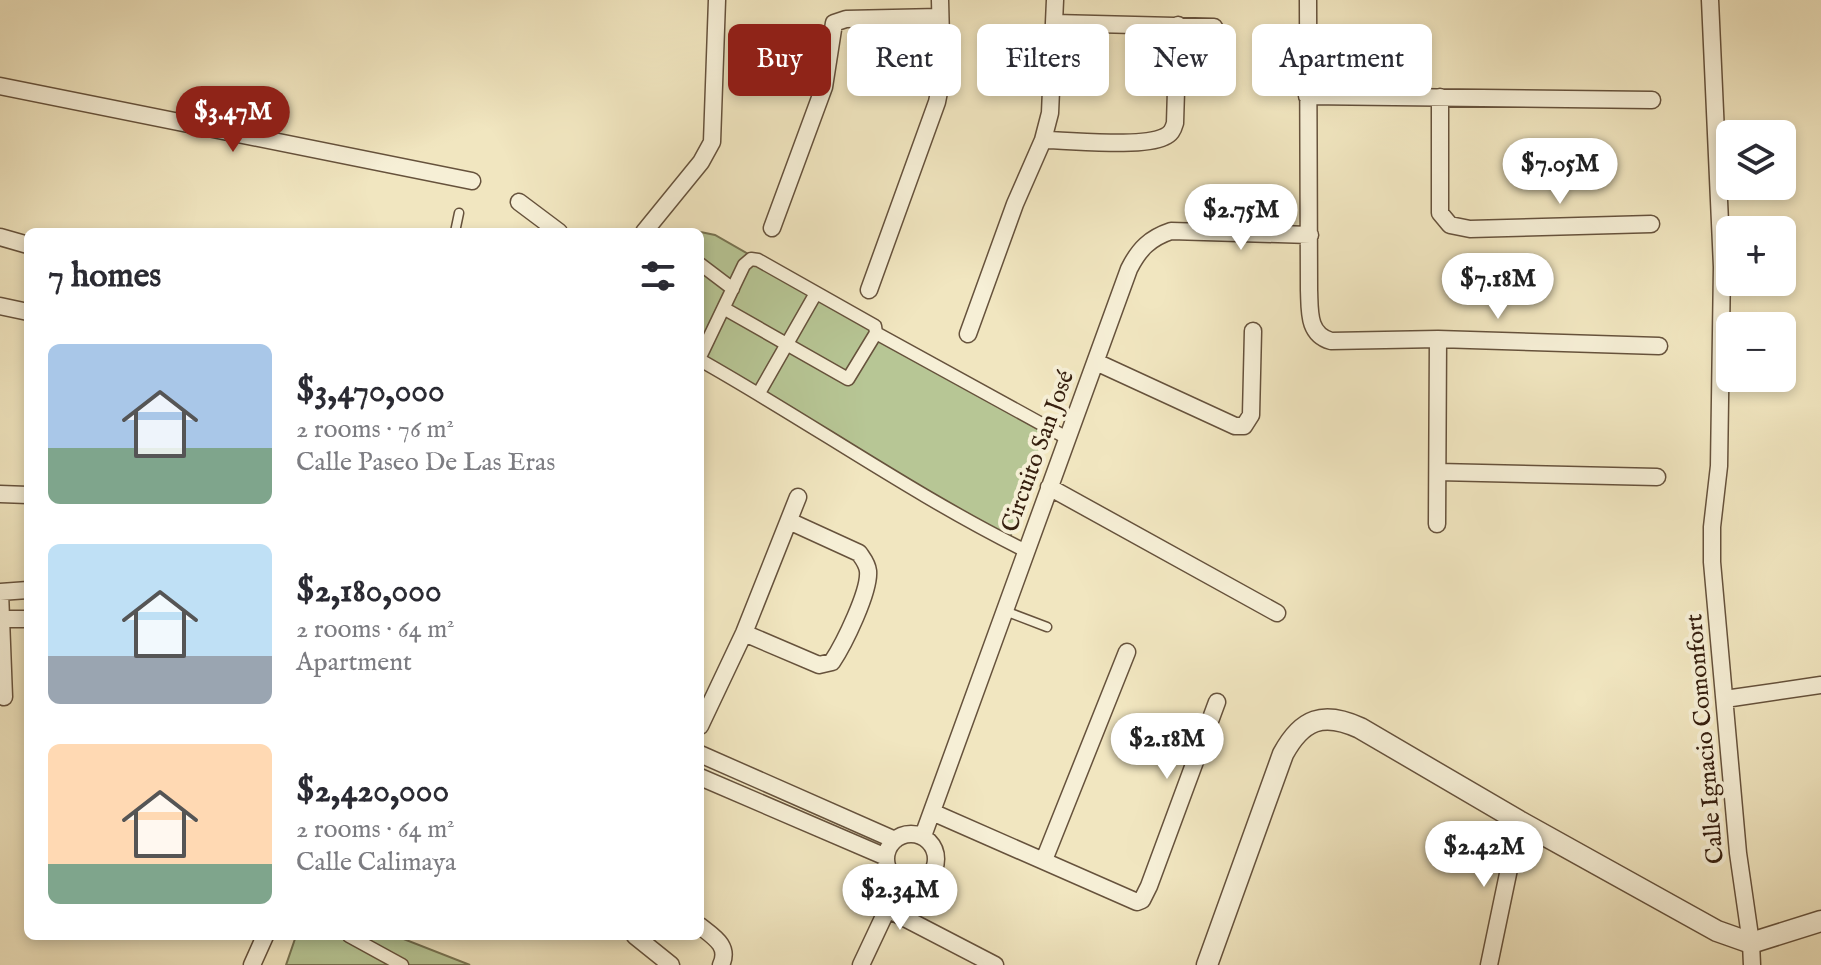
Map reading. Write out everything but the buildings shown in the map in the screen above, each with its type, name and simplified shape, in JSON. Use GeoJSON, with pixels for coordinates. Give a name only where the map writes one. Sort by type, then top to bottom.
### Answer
{"type":"FeatureCollection","features":[{"type":"Feature","properties":{"kind":"street"},"geometry":{"type":"LineString","coordinates":[[652,228],[712,142],[717,0]]}},
{"type":"Feature","properties":{"kind":"street"},"geometry":{"type":"LineString","coordinates":[[968,334],[1015,204],[1043,140],[1050,113],[1055,0]]}},
{"type":"Feature","properties":{"kind":"street"},"geometry":{"type":"LineString","coordinates":[[1308,0],[1308,24]]}},
{"type":"Feature","properties":{"kind":"street","name":"Calle Ignacio Comonfort"},"geometry":{"type":"LineString","coordinates":[[1710,0],[1722,267],[1719,466],[1713,507],[1712,562],[1738,853],[1752,965]]}},
{"type":"Feature","properties":{"kind":"street"},"geometry":{"type":"LineString","coordinates":[[772,228],[824,87],[834,23],[940,8],[942,77],[937,102],[869,290]]}},
{"type":"Feature","properties":{"kind":"street"},"geometry":{"type":"LineString","coordinates":[[1055,23],[1125,24]]}},
{"type":"Feature","properties":{"kind":"street"},"geometry":{"type":"LineString","coordinates":[[0,86],[472,181]]}},
{"type":"Feature","properties":{"kind":"street"},"geometry":{"type":"LineString","coordinates":[[1043,140],[1156,140],[1173,131],[1176,96]]}},
{"type":"Feature","properties":{"kind":"street"},"geometry":{"type":"LineString","coordinates":[[1652,100],[1307,96],[1311,322],[1325,339],[1337,341],[1438,339],[1659,346]]}},
{"type":"Feature","properties":{"kind":"street"},"geometry":{"type":"LineString","coordinates":[[1440,97],[1440,213],[1450,225],[1470,229],[1651,224]]}},
{"type":"Feature","properties":{"kind":"street"},"geometry":{"type":"LineString","coordinates":[[519,202],[554,228]]}},
{"type":"Feature","properties":{"kind":"street","name":"Circuito San José"},"geometry":{"type":"LineString","coordinates":[[923,836],[1129,269],[1138,252],[1158,235],[1185,229],[1310,235]]}},
{"type":"Feature","properties":{"kind":"street"},"geometry":{"type":"LineString","coordinates":[[0,237],[24,244]]}},
{"type":"Feature","properties":{"kind":"street"},"geometry":{"type":"LineString","coordinates":[[704,350],[744,265],[751,259],[758,260],[875,326],[876,333],[848,379],[725,309]]}},
{"type":"Feature","properties":{"kind":"street"},"geometry":{"type":"LineString","coordinates":[[704,267],[733,289]]}},
{"type":"Feature","properties":{"kind":"street"},"geometry":{"type":"LineString","coordinates":[[759,393],[816,293]]}},
{"type":"Feature","properties":{"kind":"street"},"geometry":{"type":"LineString","coordinates":[[0,306],[24,311]]}},
{"type":"Feature","properties":{"kind":"street"},"geometry":{"type":"LineString","coordinates":[[1096,362],[1235,426],[1244,426],[1251,415],[1253,331]]}},
{"type":"Feature","properties":{"kind":"street"},"geometry":{"type":"LineString","coordinates":[[876,333],[1067,438]]}},
{"type":"Feature","properties":{"kind":"street"},"geometry":{"type":"LineString","coordinates":[[1437,524],[1438,339]]}},
{"type":"Feature","properties":{"kind":"street"},"geometry":{"type":"LineString","coordinates":[[704,360],[961,519],[1026,551]]}},
{"type":"Feature","properties":{"kind":"street"},"geometry":{"type":"LineString","coordinates":[[1438,472],[1657,477]]}},
{"type":"Feature","properties":{"kind":"street"},"geometry":{"type":"LineString","coordinates":[[1049,487],[1277,613]]}},
{"type":"Feature","properties":{"kind":"street"},"geometry":{"type":"LineString","coordinates":[[0,494],[24,495]]}},
{"type":"Feature","properties":{"kind":"street"},"geometry":{"type":"LineString","coordinates":[[704,718],[744,633],[798,497]]}},
{"type":"Feature","properties":{"kind":"street"},"geometry":{"type":"LineString","coordinates":[[744,633],[819,665],[832,662],[847,638],[867,580],[866,563],[859,553],[789,521]]}},
{"type":"Feature","properties":{"kind":"street"},"geometry":{"type":"LineString","coordinates":[[4,697],[0,592],[24,590]]}},
{"type":"Feature","properties":{"kind":"street"},"geometry":{"type":"LineString","coordinates":[[0,619],[24,619]]}},
{"type":"Feature","properties":{"kind":"street"},"geometry":{"type":"LineString","coordinates":[[1044,860],[1127,652]]}},
{"type":"Feature","properties":{"kind":"street"},"geometry":{"type":"LineString","coordinates":[[1725,699],[1821,685]]}},
{"type":"Feature","properties":{"kind":"street"},"geometry":{"type":"LineString","coordinates":[[932,812],[1137,902],[1146,894],[1217,702]]}},
{"type":"Feature","properties":{"kind":"street"},"geometry":{"type":"LineString","coordinates":[[1207,965],[1283,754],[1293,736],[1310,723],[1325,719],[1343,720],[1373,736],[1717,931],[1751,943],[1821,921]]}},
{"type":"Feature","properties":{"kind":"street"},"geometry":{"type":"LineString","coordinates":[[704,756],[895,840]]}},
{"type":"Feature","properties":{"kind":"street"},"geometry":{"type":"LineString","coordinates":[[704,779],[886,857]]}},
{"type":"Feature","properties":{"kind":"street"},"geometry":{"type":"LineString","coordinates":[[1489,965],[1519,821]]}},
{"type":"Feature","properties":{"kind":"street"},"geometry":{"type":"LineString","coordinates":[[909,834],[923,836],[935,853],[933,871],[919,883],[900,882],[889,872],[886,857],[895,840],[909,834]]}},
{"type":"Feature","properties":{"kind":"street"},"geometry":{"type":"LineString","coordinates":[[861,965],[900,882]]}},
{"type":"Feature","properties":{"kind":"street"},"geometry":{"type":"LineString","coordinates":[[889,910],[995,965]]}},
{"type":"Feature","properties":{"kind":"street"},"geometry":{"type":"LineString","coordinates":[[704,929],[723,946],[725,956],[721,965]]}},
{"type":"Feature","properties":{"kind":"street"},"geometry":{"type":"LineString","coordinates":[[252,965],[263,940]]}},
{"type":"Feature","properties":{"kind":"street"},"geometry":{"type":"LineString","coordinates":[[356,940],[402,965]]}},
{"type":"Feature","properties":{"kind":"street"},"geometry":{"type":"LineString","coordinates":[[640,940],[671,965]]}},
{"type":"Feature","properties":{"kind":"lane"},"geometry":{"type":"LineString","coordinates":[[456,228],[459,213]]}},
{"type":"Feature","properties":{"kind":"lane"},"geometry":{"type":"LineString","coordinates":[[1004,611],[1047,627]]}},
{"type":"Feature","properties":{"kind":"green space"},"geometry":{"type":"Polygon","coordinates":[[[704,233],[715,235],[1051,427],[1009,540],[704,368],[704,233]]]}},
{"type":"Feature","properties":{"kind":"green space"},"geometry":{"type":"Polygon","coordinates":[[[295,940],[406,940],[470,965],[286,965],[295,940]]]}}]}
